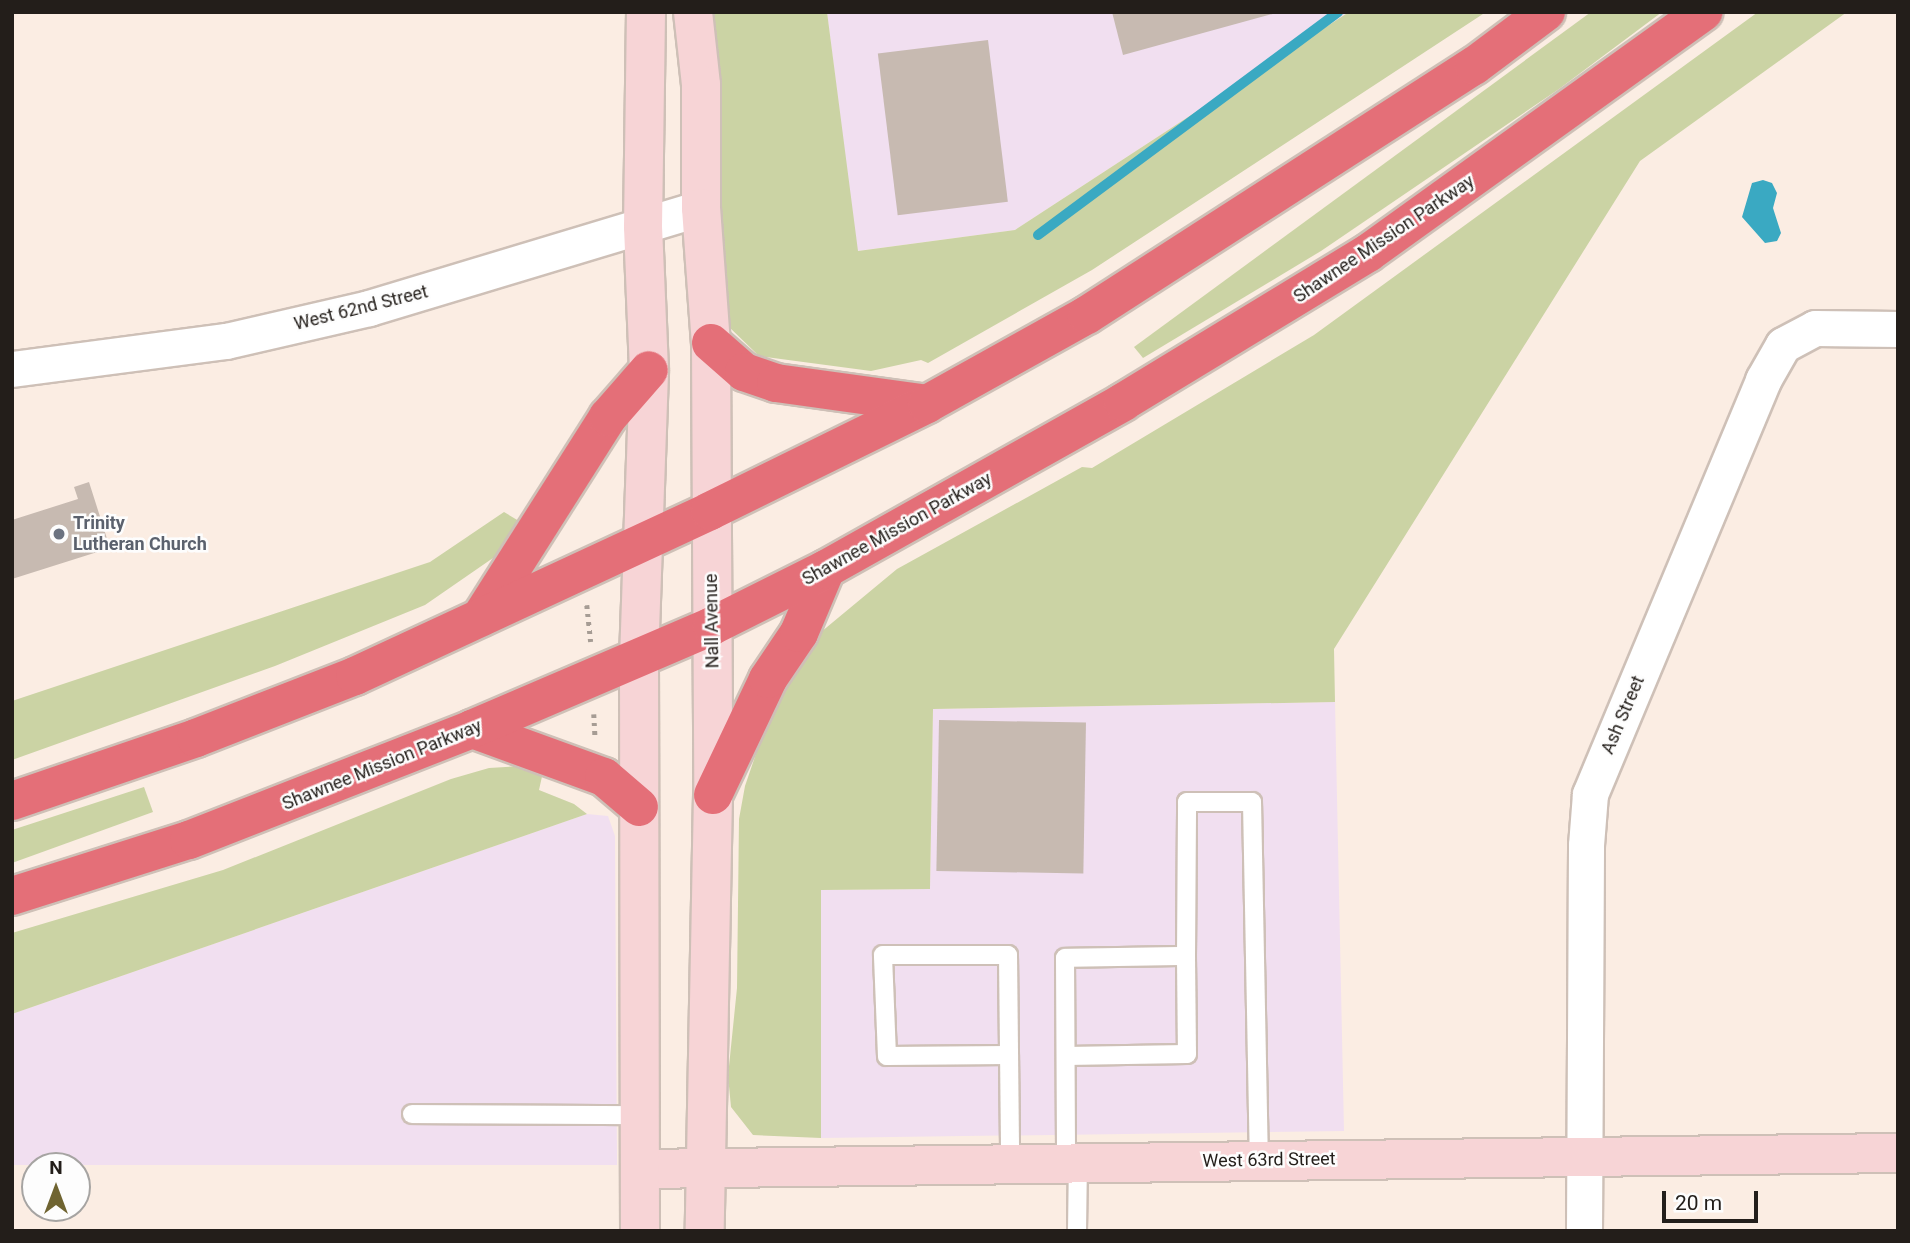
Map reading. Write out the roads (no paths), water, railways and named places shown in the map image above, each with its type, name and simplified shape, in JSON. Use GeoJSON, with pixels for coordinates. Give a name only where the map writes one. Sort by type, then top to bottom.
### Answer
{"type":"FeatureCollection","features":[{"type":"Feature","properties":{"kind":"highway"},"geometry":{"type":"LineString","coordinates":[[12,801],[196,738],[355,676],[710,512],[927,404],[1087,315],[1474,66],[1546,12]]}},
{"type":"Feature","properties":{"kind":"highway","name":"Shawnee Mission Parkway"},"geometry":{"type":"LineString","coordinates":[[12,896],[190,841],[472,729],[639,659],[826,569],[1123,402],[1368,253],[1704,12]]}},
{"type":"Feature","properties":{"kind":"highway"},"geometry":{"type":"LineString","coordinates":[[711,343],[744,372],[776,383],[927,404]]}},
{"type":"Feature","properties":{"kind":"highway"},"geometry":{"type":"LineString","coordinates":[[481,617],[608,417],[649,370]]}},
{"type":"Feature","properties":{"kind":"highway"},"geometry":{"type":"LineString","coordinates":[[713,795],[768,680],[799,632],[826,569]]}},
{"type":"Feature","properties":{"kind":"highway"},"geometry":{"type":"LineString","coordinates":[[472,729],[604,777],[639,807]]}},
{"type":"Feature","properties":{"kind":"main road"},"geometry":{"type":"LineString","coordinates":[[640,1231],[639,659],[649,370],[643,227],[646,12]]}},
{"type":"Feature","properties":{"kind":"main road","name":"Nall Avenue"},"geometry":{"type":"LineString","coordinates":[[692,12],[701,85],[701,208],[711,343],[713,795],[704,1168],[705,1231]]}},
{"type":"Feature","properties":{"kind":"main road","name":"West 63rd Street"},"geometry":{"type":"LineString","coordinates":[[641,1169],[1072,1161],[1898,1153]]}},
{"type":"Feature","properties":{"kind":"street","name":"West 62nd Street"},"geometry":{"type":"LineString","coordinates":[[12,369],[226,341],[369,308],[701,208]]}},
{"type":"Feature","properties":{"kind":"street","name":"Ash Street"},"geometry":{"type":"LineString","coordinates":[[1584,1231],[1587,1156],[1586,845],[1590,794],[1763,380],[1783,345],[1815,328],[1898,329]]}},
{"type":"Feature","properties":{"kind":"lane"},"geometry":{"type":"LineString","coordinates":[[1066,1056],[1187,1054],[1187,802],[1252,802],[1259,1160]]}},
{"type":"Feature","properties":{"kind":"lane"},"geometry":{"type":"LineString","coordinates":[[1009,1055],[887,1056],[883,955],[1008,955],[1009,1055],[1010,1163]]}},
{"type":"Feature","properties":{"kind":"lane"},"geometry":{"type":"LineString","coordinates":[[1077,1231],[1066,1056],[1065,958],[1186,956]]}},
{"type":"Feature","properties":{"kind":"lane"},"geometry":{"type":"LineString","coordinates":[[412,1114],[641,1115]]}},
{"type":"Feature","properties":{"kind":"water"},"geometry":{"type":"Polygon","coordinates":[[[1763,180],[1772,183],[1777,193],[1773,208],[1781,233],[1777,241],[1765,243],[1742,217],[1752,183],[1763,180]]]}},
{"type":"Feature","properties":{"kind":"waterway"},"geometry":{"type":"LineString","coordinates":[[1038,235],[1338,12]]}},
{"type":"Feature","properties":{"kind":"place","name":"Trinity Lutheran Church"},"geometry":{"type":"Point","coordinates":[59,534]}}]}
